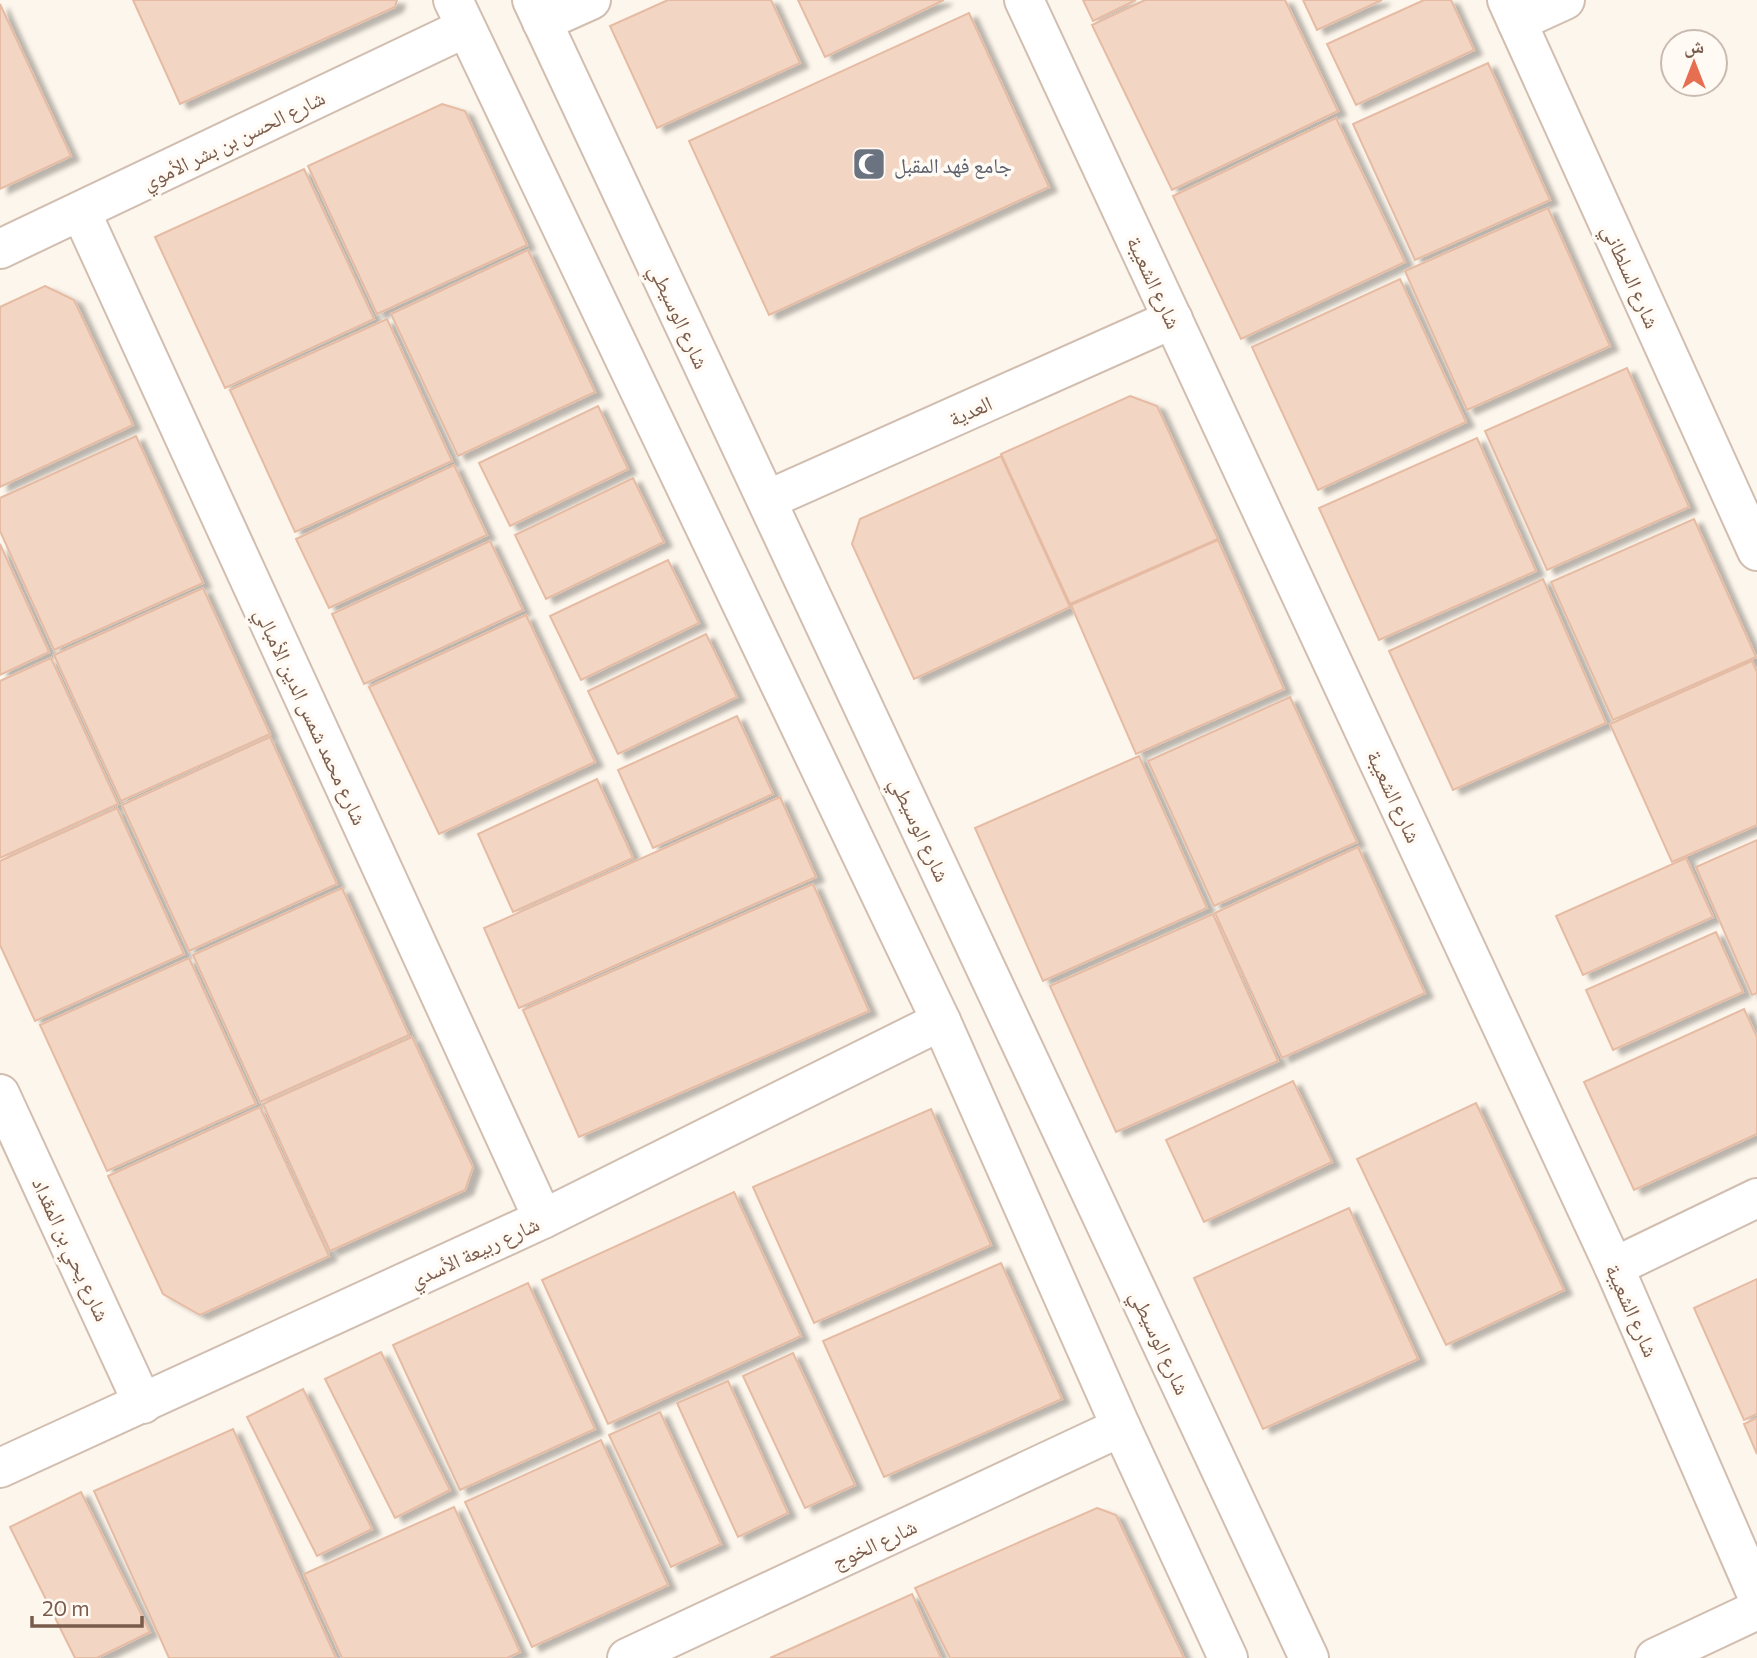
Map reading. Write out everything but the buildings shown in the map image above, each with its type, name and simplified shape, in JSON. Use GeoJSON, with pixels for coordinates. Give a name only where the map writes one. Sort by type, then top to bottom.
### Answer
{"type":"FeatureCollection","features":[{"type":"Feature","properties":{"kind":"street"},"geometry":{"type":"LineString","coordinates":[[537,11],[591,0]]}},
{"type":"Feature","properties":{"kind":"street","name":"شارع الشعيبة"},"geometry":{"type":"LineString","coordinates":[[1024,0],[1614,1267],[1757,1595]]}},
{"type":"Feature","properties":{"kind":"street"},"geometry":{"type":"LineString","coordinates":[[1512,11],[1565,0]]}},
{"type":"Feature","properties":{"kind":"street","name":"شارع الوسيطي"},"geometry":{"type":"LineString","coordinates":[[537,11],[1309,1658]]}},
{"type":"Feature","properties":{"kind":"street","name":"شارع السلطاني"},"geometry":{"type":"LineString","coordinates":[[1512,11],[1757,551]]}},
{"type":"Feature","properties":{"kind":"street"},"geometry":{"type":"LineString","coordinates":[[459,14],[941,1021],[1121,1427],[1228,1658]]}},
{"type":"Feature","properties":{"kind":"street","name":"شارع الحسن بن بشر الأموي"},"geometry":{"type":"LineString","coordinates":[[0,248],[80,212],[459,14]]}},
{"type":"Feature","properties":{"kind":"street","name":"شارع محمد شمس الدين الأمبالي"},"geometry":{"type":"LineString","coordinates":[[80,212],[544,1219]]}},
{"type":"Feature","properties":{"kind":"street","name":"العدية"},"geometry":{"type":"LineString","coordinates":[[767,500],[1173,319]]}},
{"type":"Feature","properties":{"kind":"street","name":"شارع ربيعة الأسدي"},"geometry":{"type":"LineString","coordinates":[[0,1468],[544,1219],[941,1021]]}},
{"type":"Feature","properties":{"kind":"street","name":"شارع يحي بن المقداد"},"geometry":{"type":"LineString","coordinates":[[0,1094],[143,1404]]}},
{"type":"Feature","properties":{"kind":"street"},"geometry":{"type":"LineString","coordinates":[[1614,1267],[1757,1198]]}},
{"type":"Feature","properties":{"kind":"street","name":"شارع الخوج"},"geometry":{"type":"LineString","coordinates":[[627,1658],[1121,1427]]}},
{"type":"Feature","properties":{"kind":"street"},"geometry":{"type":"LineString","coordinates":[[1655,1658],[1757,1610]]}},
{"type":"Feature","properties":{"kind":"place","name":"جامع فهد المقبل"},"geometry":{"type":"Point","coordinates":[869,164]}}]}
